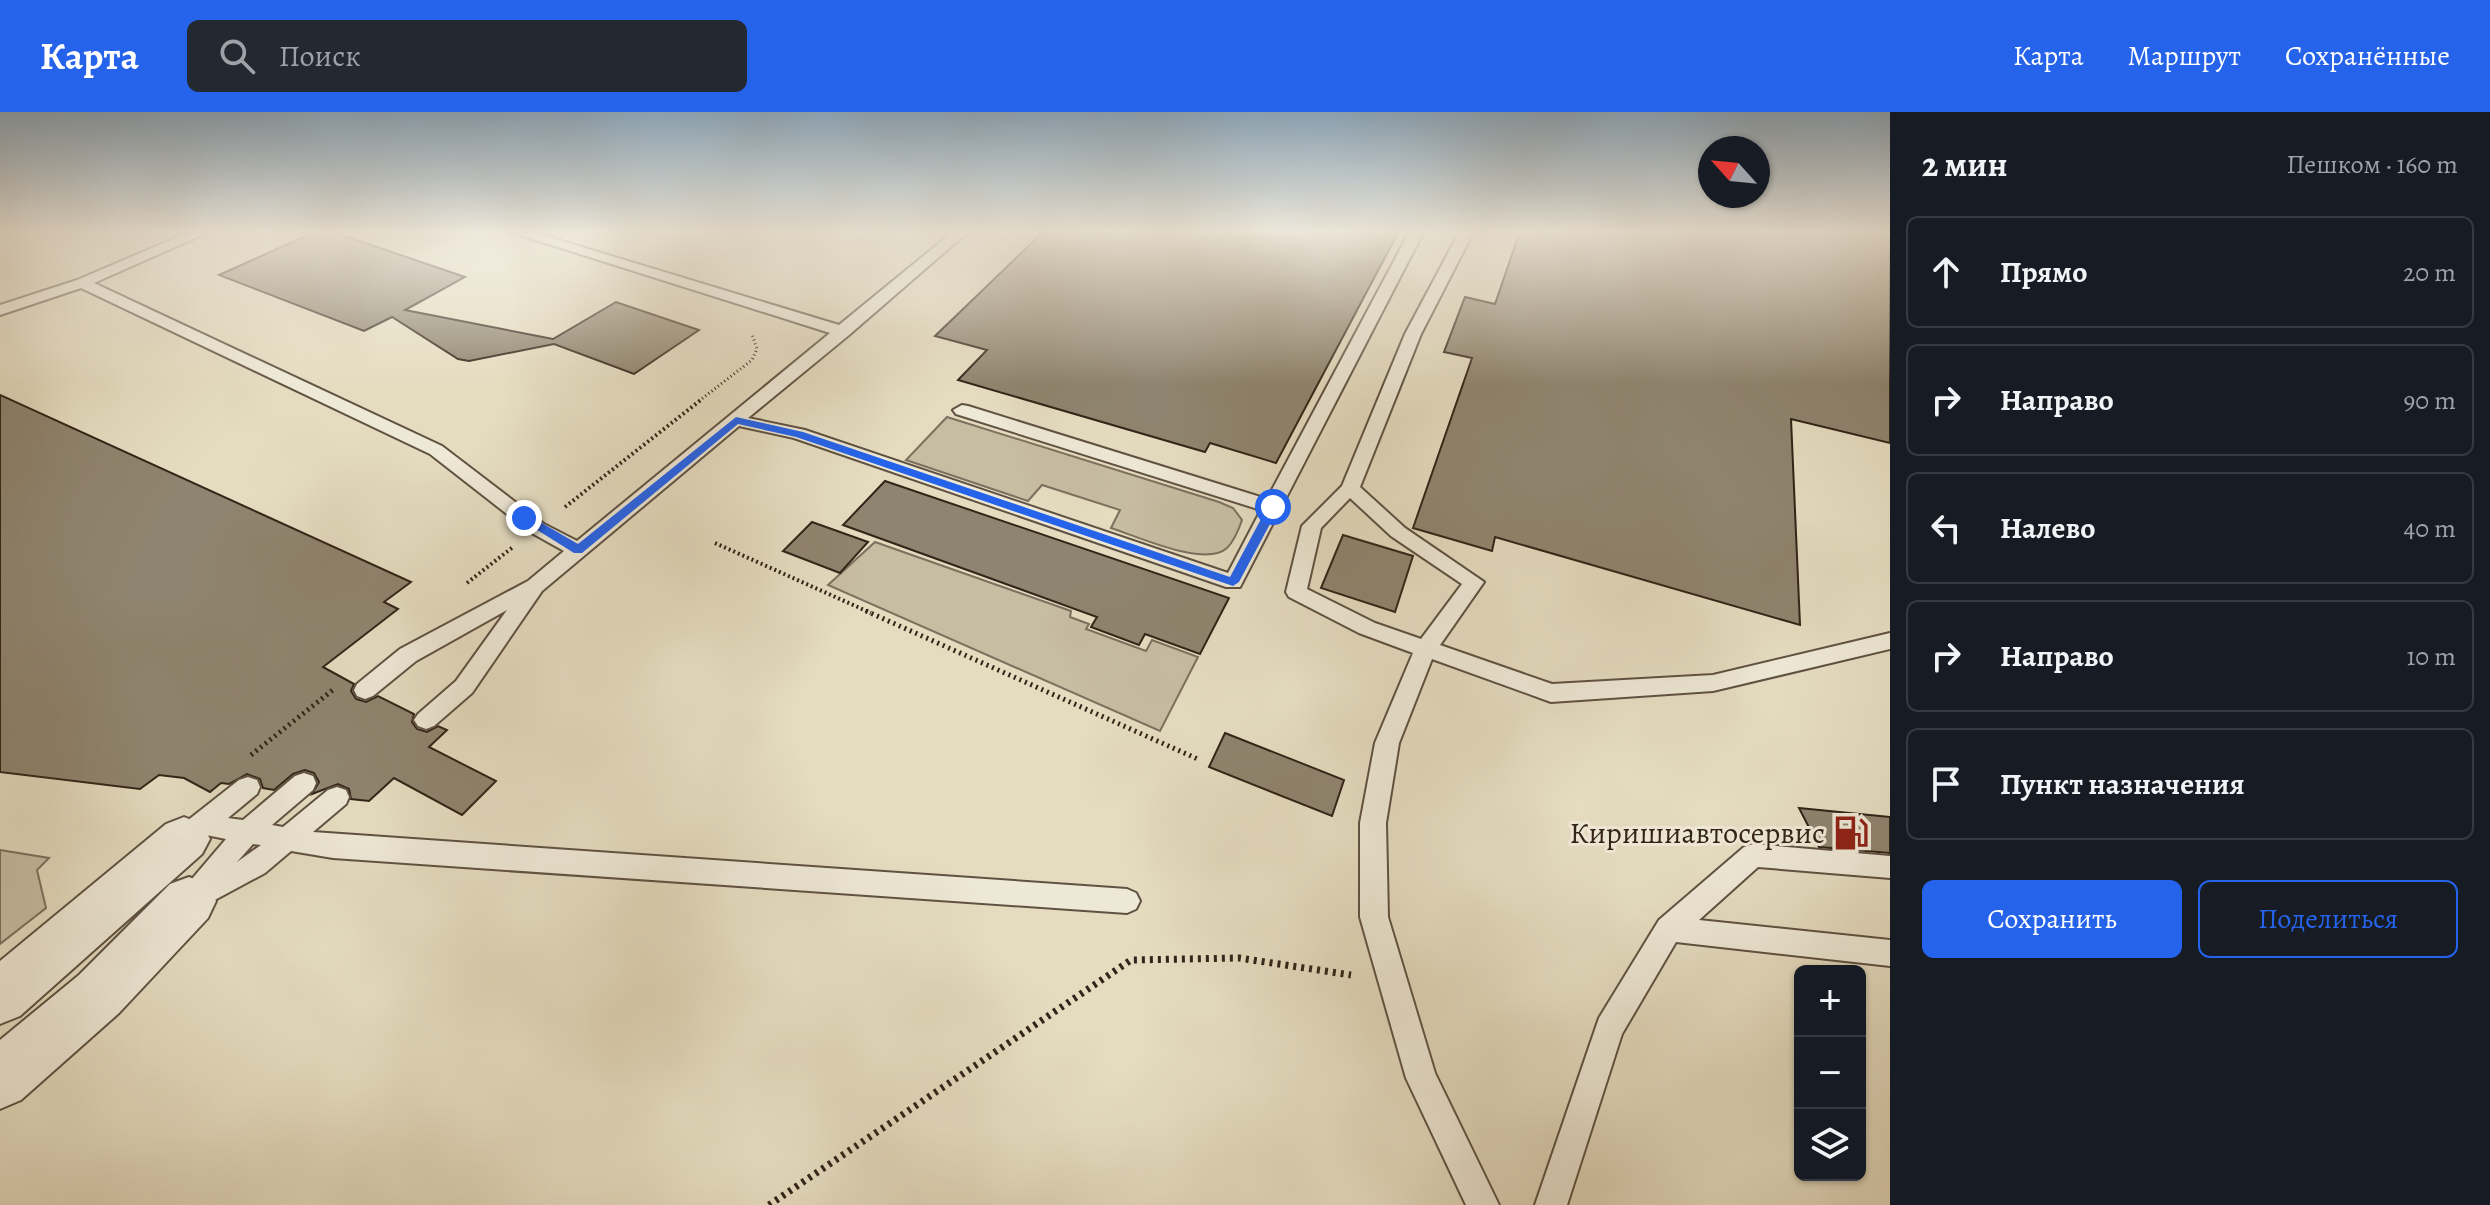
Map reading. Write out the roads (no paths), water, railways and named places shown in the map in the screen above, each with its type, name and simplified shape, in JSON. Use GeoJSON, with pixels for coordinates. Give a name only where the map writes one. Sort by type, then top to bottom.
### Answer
{"type":"FeatureCollection","features":[{"type":"Feature","properties":{"kind":"street"},"geometry":{"type":"LineString","coordinates":[[0,997],[193,832]]}},
{"type":"Feature","properties":{"kind":"street"},"geometry":{"type":"LineString","coordinates":[[0,1079],[99,994],[189,901]]}},
{"type":"Feature","properties":{"kind":"lane"},"geometry":{"type":"LineString","coordinates":[[681,282],[844,332]]}},
{"type":"Feature","properties":{"kind":"lane"},"geometry":{"type":"LineString","coordinates":[[365,690],[408,655],[535,586],[902,282]]}},
{"type":"Feature","properties":{"kind":"lane"},"geometry":{"type":"LineString","coordinates":[[736,420],[799,434],[1233,582],[1390,282]]}},
{"type":"Feature","properties":{"kind":"lane"},"geometry":{"type":"LineString","coordinates":[[1440,282],[1413,334],[1350,488],[1312,526],[1296,592],[1367,628],[1551,693],[1713,683],[1890,641]]}},
{"type":"Feature","properties":{"kind":"lane"},"geometry":{"type":"LineString","coordinates":[[0,310],[82,283],[436,450],[537,528],[578,550]]}},
{"type":"Feature","properties":{"kind":"lane"},"geometry":{"type":"LineString","coordinates":[[962,410],[1273,507]]}},
{"type":"Feature","properties":{"kind":"lane"},"geometry":{"type":"LineString","coordinates":[[1350,488],[1398,532],[1474,582],[1425,650],[1387,743],[1373,810],[1374,917],[1421,1078],[1483,1205]]}},
{"type":"Feature","properties":{"kind":"lane"},"geometry":{"type":"LineString","coordinates":[[426,720],[464,687],[535,586]]}},
{"type":"Feature","properties":{"kind":"lane"},"geometry":{"type":"LineString","coordinates":[[189,901],[247,832],[304,783]]}},
{"type":"Feature","properties":{"kind":"lane"},"geometry":{"type":"LineString","coordinates":[[193,832],[248,787]]}},
{"type":"Feature","properties":{"kind":"lane"},"geometry":{"type":"LineString","coordinates":[[189,901],[256,865],[337,797]]}},
{"type":"Feature","properties":{"kind":"lane"},"geometry":{"type":"LineString","coordinates":[[193,832],[247,832],[333,847],[1127,901]]}},
{"type":"Feature","properties":{"kind":"lane"},"geometry":{"type":"LineString","coordinates":[[1551,1205],[1609,1028],[1669,929],[1753,855],[1890,867]]}},
{"type":"Feature","properties":{"kind":"lane"},"geometry":{"type":"LineString","coordinates":[[1669,929],[1890,953]]}},
{"type":"Feature","properties":{"kind":"place","name":"Киришиавтосервис"},"geometry":{"type":"Point","coordinates":[1851,833]}}]}
